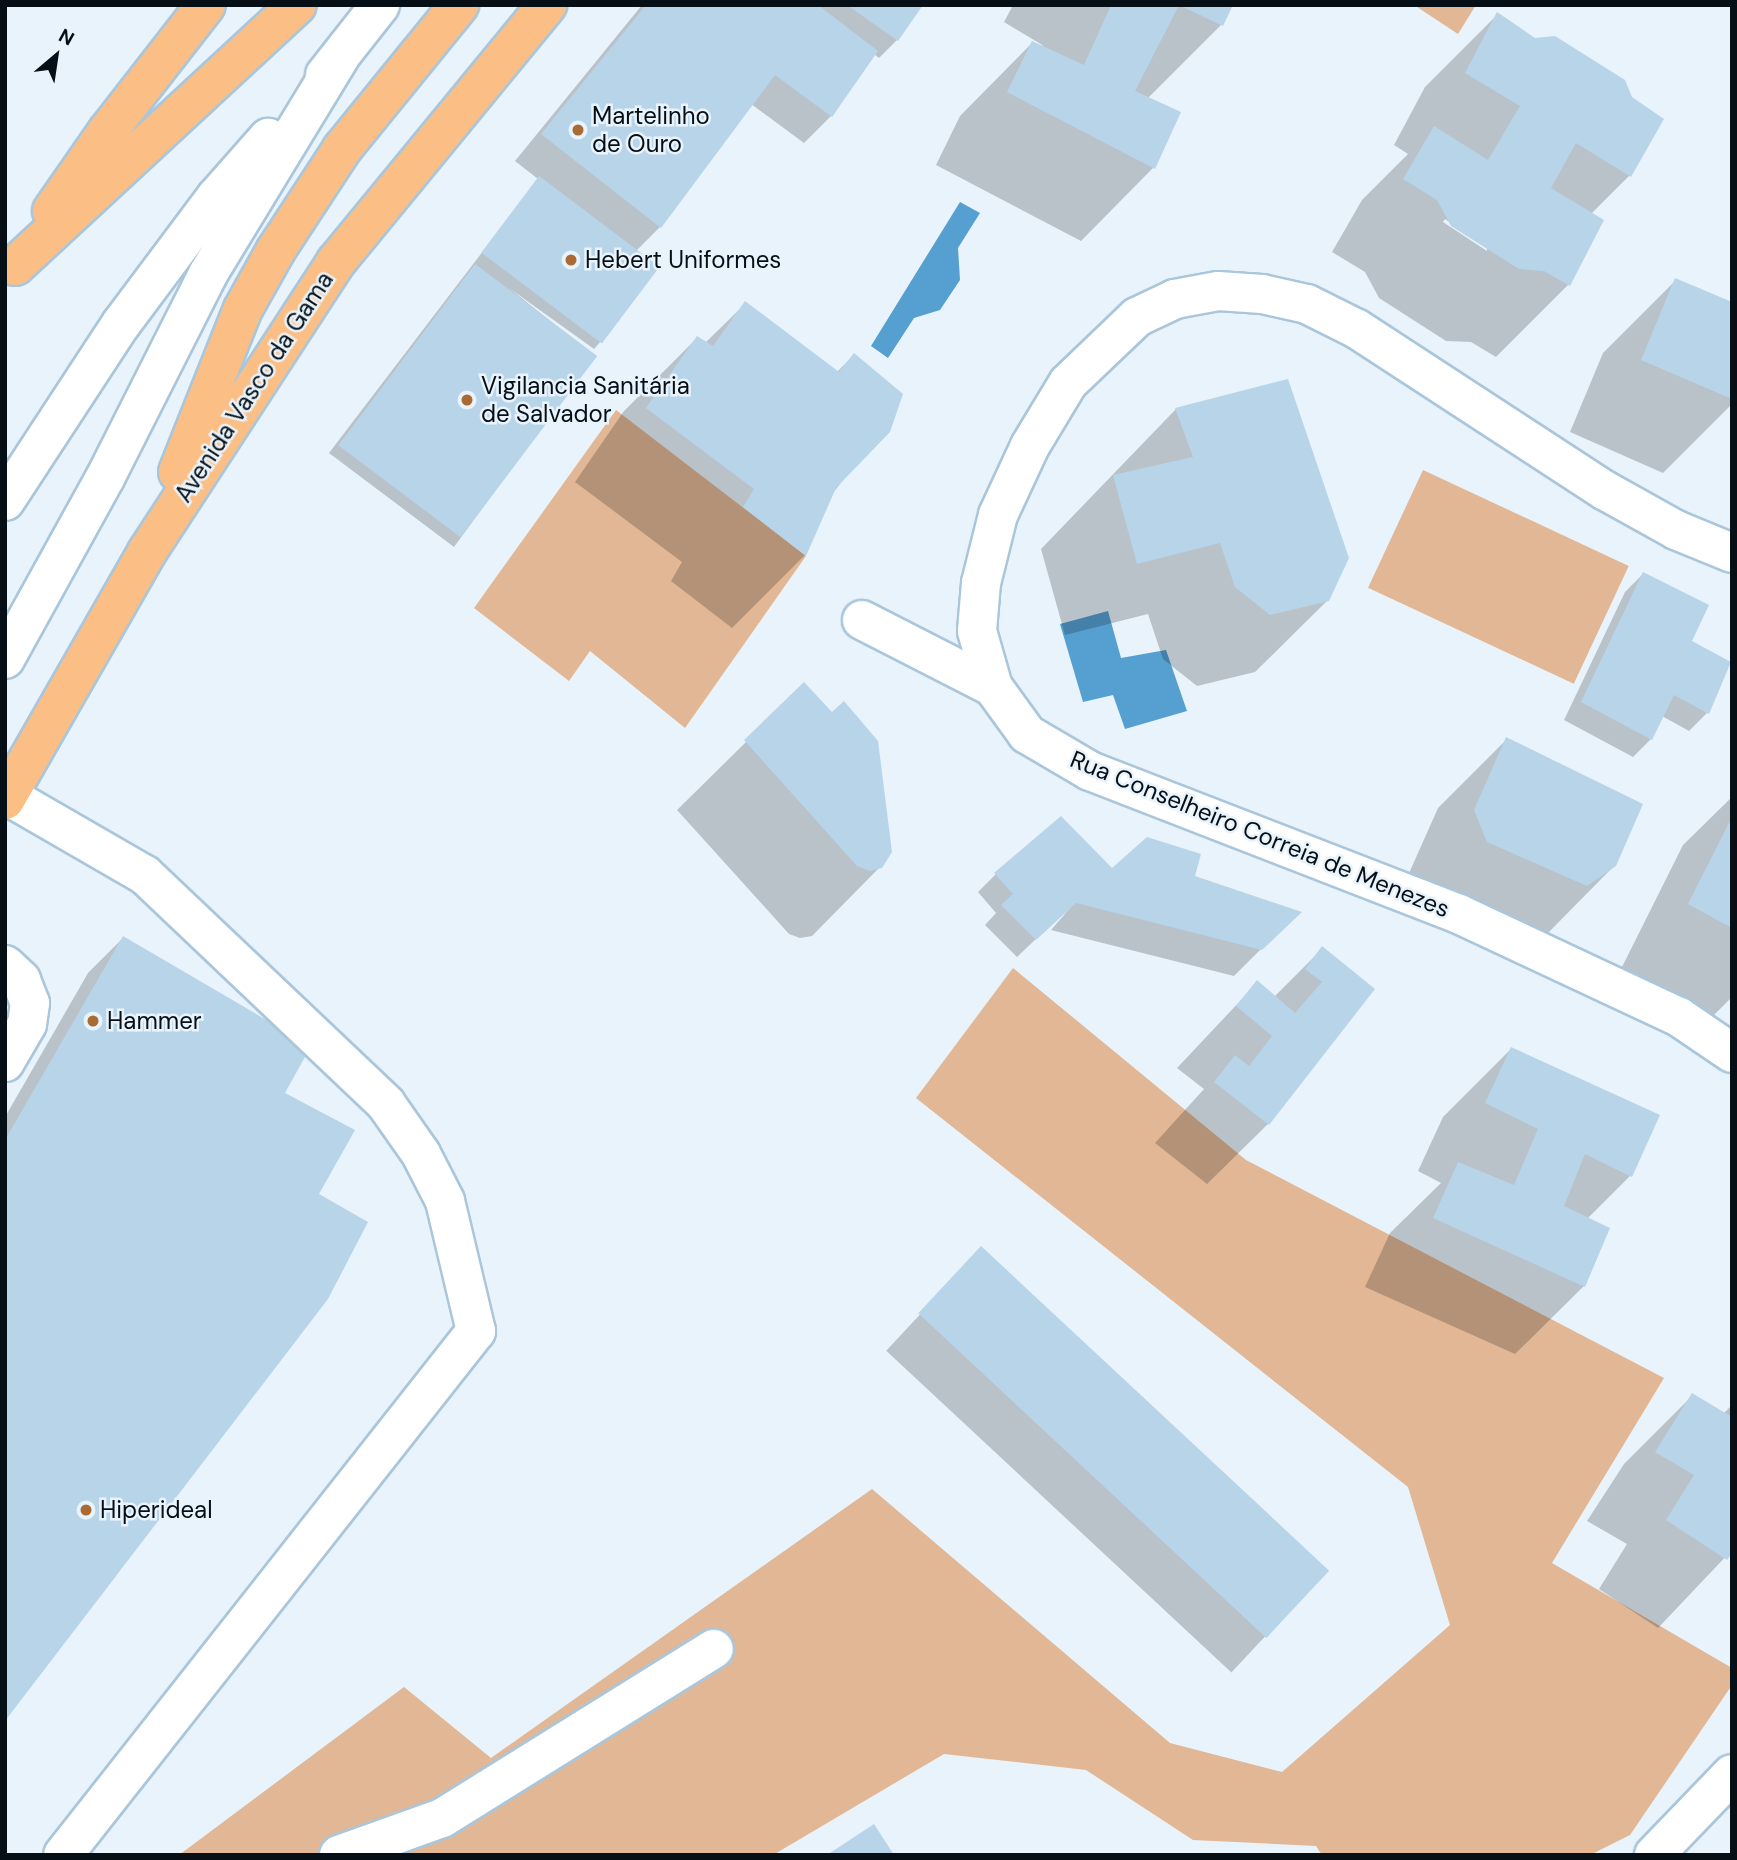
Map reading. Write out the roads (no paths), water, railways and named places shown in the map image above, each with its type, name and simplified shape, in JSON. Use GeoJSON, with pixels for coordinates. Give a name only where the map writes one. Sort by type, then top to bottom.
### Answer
{"type":"FeatureCollection","features":[{"type":"Feature","properties":{"kind":"main road"},"geometry":{"type":"LineString","coordinates":[[8,269],[107,132],[206,5]]}},
{"type":"Feature","properties":{"kind":"main road"},"geometry":{"type":"LineString","coordinates":[[8,269],[297,5]]}},
{"type":"Feature","properties":{"kind":"main road"},"geometry":{"type":"LineString","coordinates":[[146,552],[243,309],[275,250],[342,149],[459,5]]}},
{"type":"Feature","properties":{"kind":"main road","name":"Avenida Vasco da Gama"},"geometry":{"type":"LineString","coordinates":[[6,798],[146,552],[336,262],[547,5]]}},
{"type":"Feature","properties":{"kind":"street"},"geometry":{"type":"LineString","coordinates":[[5,501],[121,324],[216,197],[340,57],[380,5]]}},
{"type":"Feature","properties":{"kind":"street"},"geometry":{"type":"LineString","coordinates":[[5,659],[105,478],[208,274],[340,57]]}},
{"type":"Feature","properties":{"kind":"street","name":"Rua Conselheiro Correia de Menezes"},"geometry":{"type":"LineString","coordinates":[[1732,553],[1676,530],[1604,490],[1357,329],[1307,304],[1262,294],[1218,291],[1175,299],[1137,317],[1068,383],[1030,446],[998,515],[981,583],[977,631],[993,687],[1027,734],[1090,771],[1459,914],[1679,1017],[1732,1052]]}},
{"type":"Feature","properties":{"kind":"street"},"geometry":{"type":"LineString","coordinates":[[862,620],[993,687]]}},
{"type":"Feature","properties":{"kind":"street"},"geometry":{"type":"LineString","coordinates":[[6,798],[145,875],[386,1104],[421,1154],[445,1201],[476,1331],[63,1855]]}},
{"type":"Feature","properties":{"kind":"street"},"geometry":{"type":"LineString","coordinates":[[5,965],[21,980],[30,1003],[27,1024],[5,1062]]}},
{"type":"Feature","properties":{"kind":"street"},"geometry":{"type":"LineString","coordinates":[[339,1855],[442,1818],[714,1649]]}},
{"type":"Feature","properties":{"kind":"street"},"geometry":{"type":"LineString","coordinates":[[1654,1855],[1689,1822],[1732,1774]]}},
{"type":"Feature","properties":{"kind":"street"},"geometry":{"type":"LineString","coordinates":[[1689,1822],[1732,1816]]}},
{"type":"Feature","properties":{"kind":"water"},"geometry":{"type":"Polygon","coordinates":[[[960,202],[980,213],[958,248],[960,280],[940,310],[914,318],[888,358],[871,346],[960,202]]]}},
{"type":"Feature","properties":{"kind":"water"},"geometry":{"type":"Polygon","coordinates":[[[1108,611],[1121,658],[1166,650],[1187,711],[1125,729],[1113,695],[1083,702],[1060,624],[1108,611]]]}},
{"type":"Feature","properties":{"kind":"place","name":"Martelinho de Ouro"},"geometry":{"type":"Point","coordinates":[578,130]}},
{"type":"Feature","properties":{"kind":"place","name":"Hebert Uniformes"},"geometry":{"type":"Point","coordinates":[571,260]}},
{"type":"Feature","properties":{"kind":"place","name":"Vigilancia Sanitária de Salvador"},"geometry":{"type":"Point","coordinates":[467,400]}},
{"type":"Feature","properties":{"kind":"place","name":"Hammer"},"geometry":{"type":"Point","coordinates":[93,1021]}},
{"type":"Feature","properties":{"kind":"place","name":"Hiperideal"},"geometry":{"type":"Point","coordinates":[86,1510]}}]}
